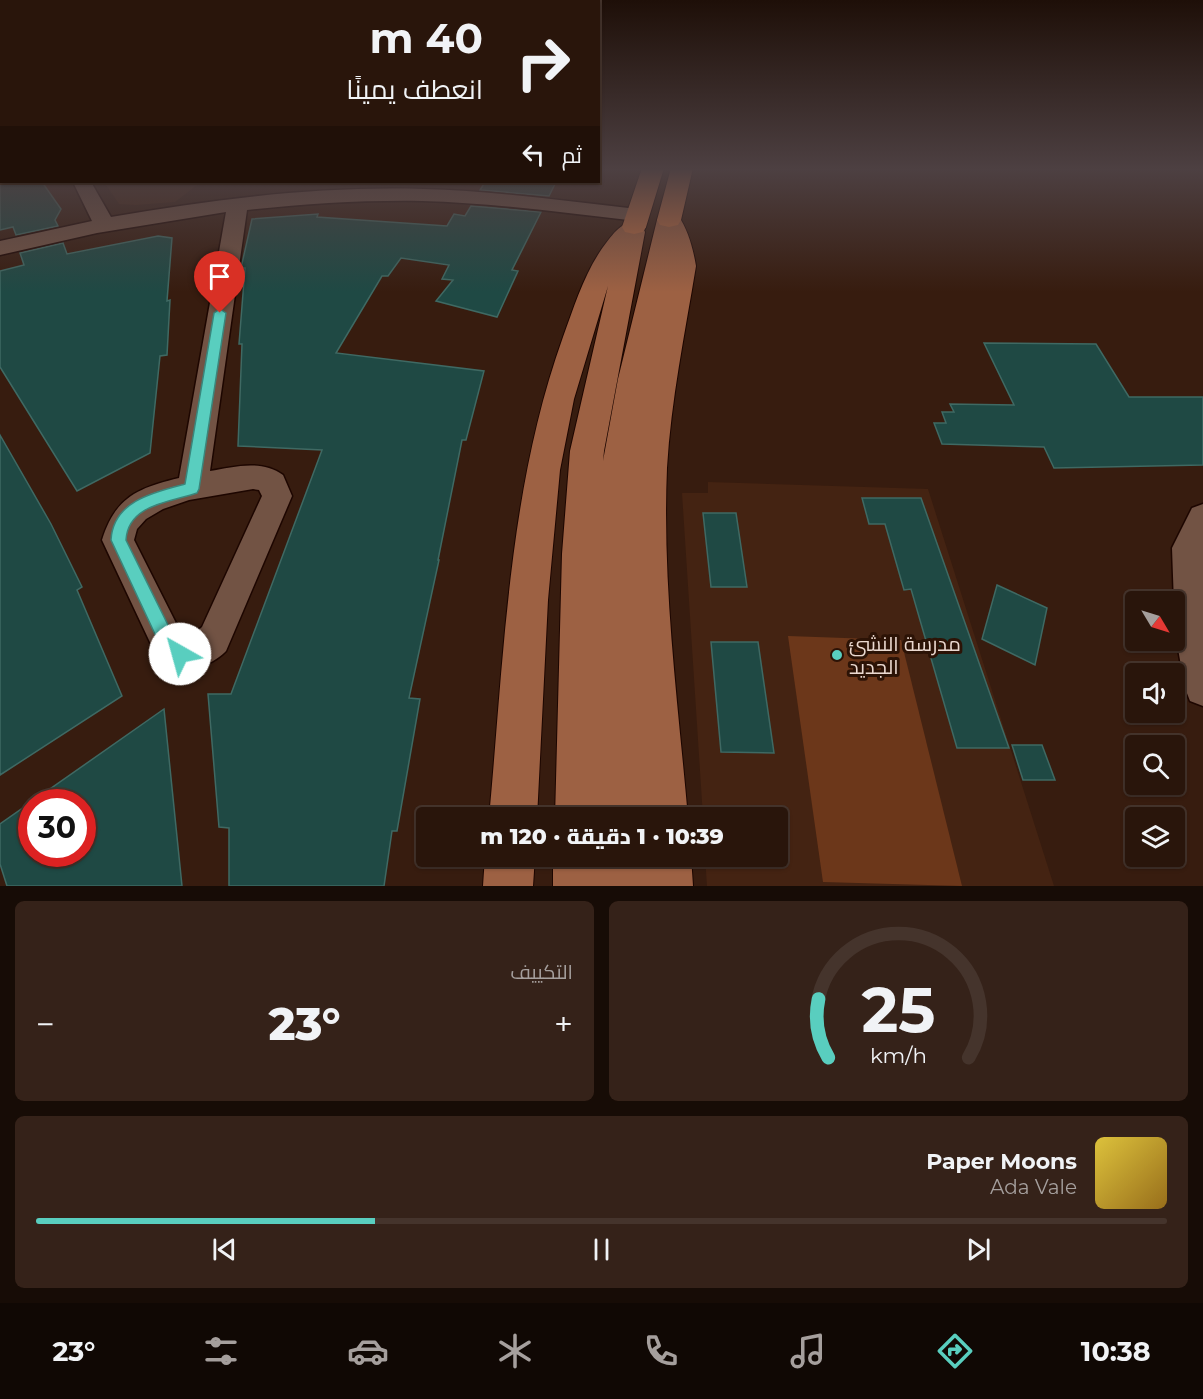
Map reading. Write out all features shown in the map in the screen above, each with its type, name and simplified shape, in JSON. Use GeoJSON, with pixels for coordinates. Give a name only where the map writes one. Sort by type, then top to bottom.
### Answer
{"type":"FeatureCollection","features":[{"type":"Feature","properties":{"kind":"highway"},"geometry":{"type":"LineString","coordinates":[[646,221],[648,209]]}},
{"type":"Feature","properties":{"kind":"highway"},"geometry":{"type":"LineString","coordinates":[[646,221],[654,209]]}},
{"type":"Feature","properties":{"kind":"main road"},"geometry":{"type":"LineString","coordinates":[[514,807],[528,616],[543,468],[568,366],[600,271],[614,246],[646,221]]}},
{"type":"Feature","properties":{"kind":"main road"},"geometry":{"type":"LineString","coordinates":[[579,807],[581,554],[587,451],[646,221]]}},
{"type":"Feature","properties":{"kind":"main road"},"geometry":{"type":"LineString","coordinates":[[624,807],[618,565],[620,462],[633,379],[646,221]]}},
{"type":"Feature","properties":{"kind":"main road"},"geometry":{"type":"LineString","coordinates":[[646,221],[680,247],[683,266],[659,404],[649,494],[650,605],[663,807]]}},
{"type":"Feature","properties":{"kind":"main road"},"geometry":{"type":"LineString","coordinates":[[508,886],[509,867]]}},
{"type":"Feature","properties":{"kind":"main road"},"geometry":{"type":"LineString","coordinates":[[578,867],[578,886]]}},
{"type":"Feature","properties":{"kind":"main road"},"geometry":{"type":"LineString","coordinates":[[625,867],[625,886]]}},
{"type":"Feature","properties":{"kind":"main road"},"geometry":{"type":"LineString","coordinates":[[667,867],[668,886]]}},
{"type":"Feature","properties":{"kind":"street"},"geometry":{"type":"LineString","coordinates":[[96,209],[104,224]]}},
{"type":"Feature","properties":{"kind":"street"},"geometry":{"type":"LineString","coordinates":[[0,248],[104,224],[198,209]]}},
{"type":"Feature","properties":{"kind":"street"},"geometry":{"type":"LineString","coordinates":[[192,489],[237,209]]}},
{"type":"Feature","properties":{"kind":"street"},"geometry":{"type":"LineString","coordinates":[[555,209],[646,221]]}},
{"type":"Feature","properties":{"kind":"street"},"geometry":{"type":"LineString","coordinates":[[263,478],[275,485],[277,496],[214,639],[205,648],[180,654],[168,643],[118,540],[123,521],[142,504],[154,498],[192,489],[263,478]]}},
{"type":"Feature","properties":{"kind":"street"},"geometry":{"type":"LineString","coordinates":[[1203,517],[1196,553],[1192,632],[1203,688]]}},
{"type":"Feature","properties":{"kind":"shaded area","name":"مدرسة النشئ الجديد"},"geometry":{"type":"Polygon","coordinates":[[[708,482],[928,489],[1054,886],[707,886],[706,867],[788,867],[788,807],[702,807],[682,493],[708,493],[708,482]]]}},
{"type":"Feature","properties":{"kind":"shaded area"},"geometry":{"type":"Polygon","coordinates":[[[788,636],[901,640],[962,886],[823,882],[788,636]]]}},
{"type":"Feature","properties":{"kind":"building"},"geometry":{"type":"Polygon","coordinates":[[[0,209],[61,209],[55,220],[58,226],[16,235],[13,227],[0,230],[0,209]]]}},
{"type":"Feature","properties":{"kind":"building"},"geometry":{"type":"Polygon","coordinates":[[[469,209],[541,212],[512,270],[518,271],[497,317],[436,301],[453,280],[442,279],[449,265],[401,258],[388,276],[382,276],[336,353],[484,371],[466,440],[462,440],[409,698],[420,699],[397,831],[392,831],[384,886],[229,886],[229,828],[219,827],[208,694],[231,694],[322,450],[238,446],[242,344],[239,344],[245,268],[241,268],[252,219],[318,214],[317,217],[447,226],[454,214],[465,216],[469,209]]]}},
{"type":"Feature","properties":{"kind":"building"},"geometry":{"type":"Polygon","coordinates":[[[158,236],[172,238],[167,301],[170,300],[167,355],[160,356],[150,453],[77,491],[0,367],[0,271],[24,265],[20,253],[63,243],[67,254],[158,236]]]}},
{"type":"Feature","properties":{"kind":"building"},"geometry":{"type":"Polygon","coordinates":[[[984,343],[1096,344],[1129,397],[1203,397],[1203,465],[1054,468],[1044,447],[942,444],[934,423],[946,423],[942,412],[954,412],[950,404],[1014,405],[984,343]]]}},
{"type":"Feature","properties":{"kind":"building"},"geometry":{"type":"Polygon","coordinates":[[[0,435],[51,524],[82,587],[77,590],[122,696],[0,775],[0,435]]]}},
{"type":"Feature","properties":{"kind":"building"},"geometry":{"type":"Polygon","coordinates":[[[862,498],[921,498],[1009,748],[957,748],[911,589],[904,590],[885,524],[869,524],[862,498]]]}},
{"type":"Feature","properties":{"kind":"building"},"geometry":{"type":"Polygon","coordinates":[[[703,513],[736,513],[747,587],[711,587],[703,513]]]}},
{"type":"Feature","properties":{"kind":"building"},"geometry":{"type":"Polygon","coordinates":[[[997,585],[1047,608],[1035,665],[982,639],[997,585]]]}},
{"type":"Feature","properties":{"kind":"building"},"geometry":{"type":"Polygon","coordinates":[[[711,642],[758,642],[774,753],[721,752],[711,642]]]}},
{"type":"Feature","properties":{"kind":"building"},"geometry":{"type":"Polygon","coordinates":[[[164,709],[182,886],[7,886],[0,864],[0,824],[18,811],[18,867],[96,867],[96,789],[50,789],[164,709]]]}},
{"type":"Feature","properties":{"kind":"building"},"geometry":{"type":"Polygon","coordinates":[[[1012,745],[1042,745],[1055,780],[1023,780],[1012,745]]]}},
{"type":"Feature","properties":{"kind":"place","name":"مدرسة النشئ الجديد"},"geometry":{"type":"Point","coordinates":[837,655]}},
{"type":"Feature","properties":{"kind":"route"},"geometry":{"type":"LineString","coordinates":[[180,654],[168,643],[118,540],[119,531],[123,521],[142,504],[154,498],[192,489],[220,313]]}}]}
